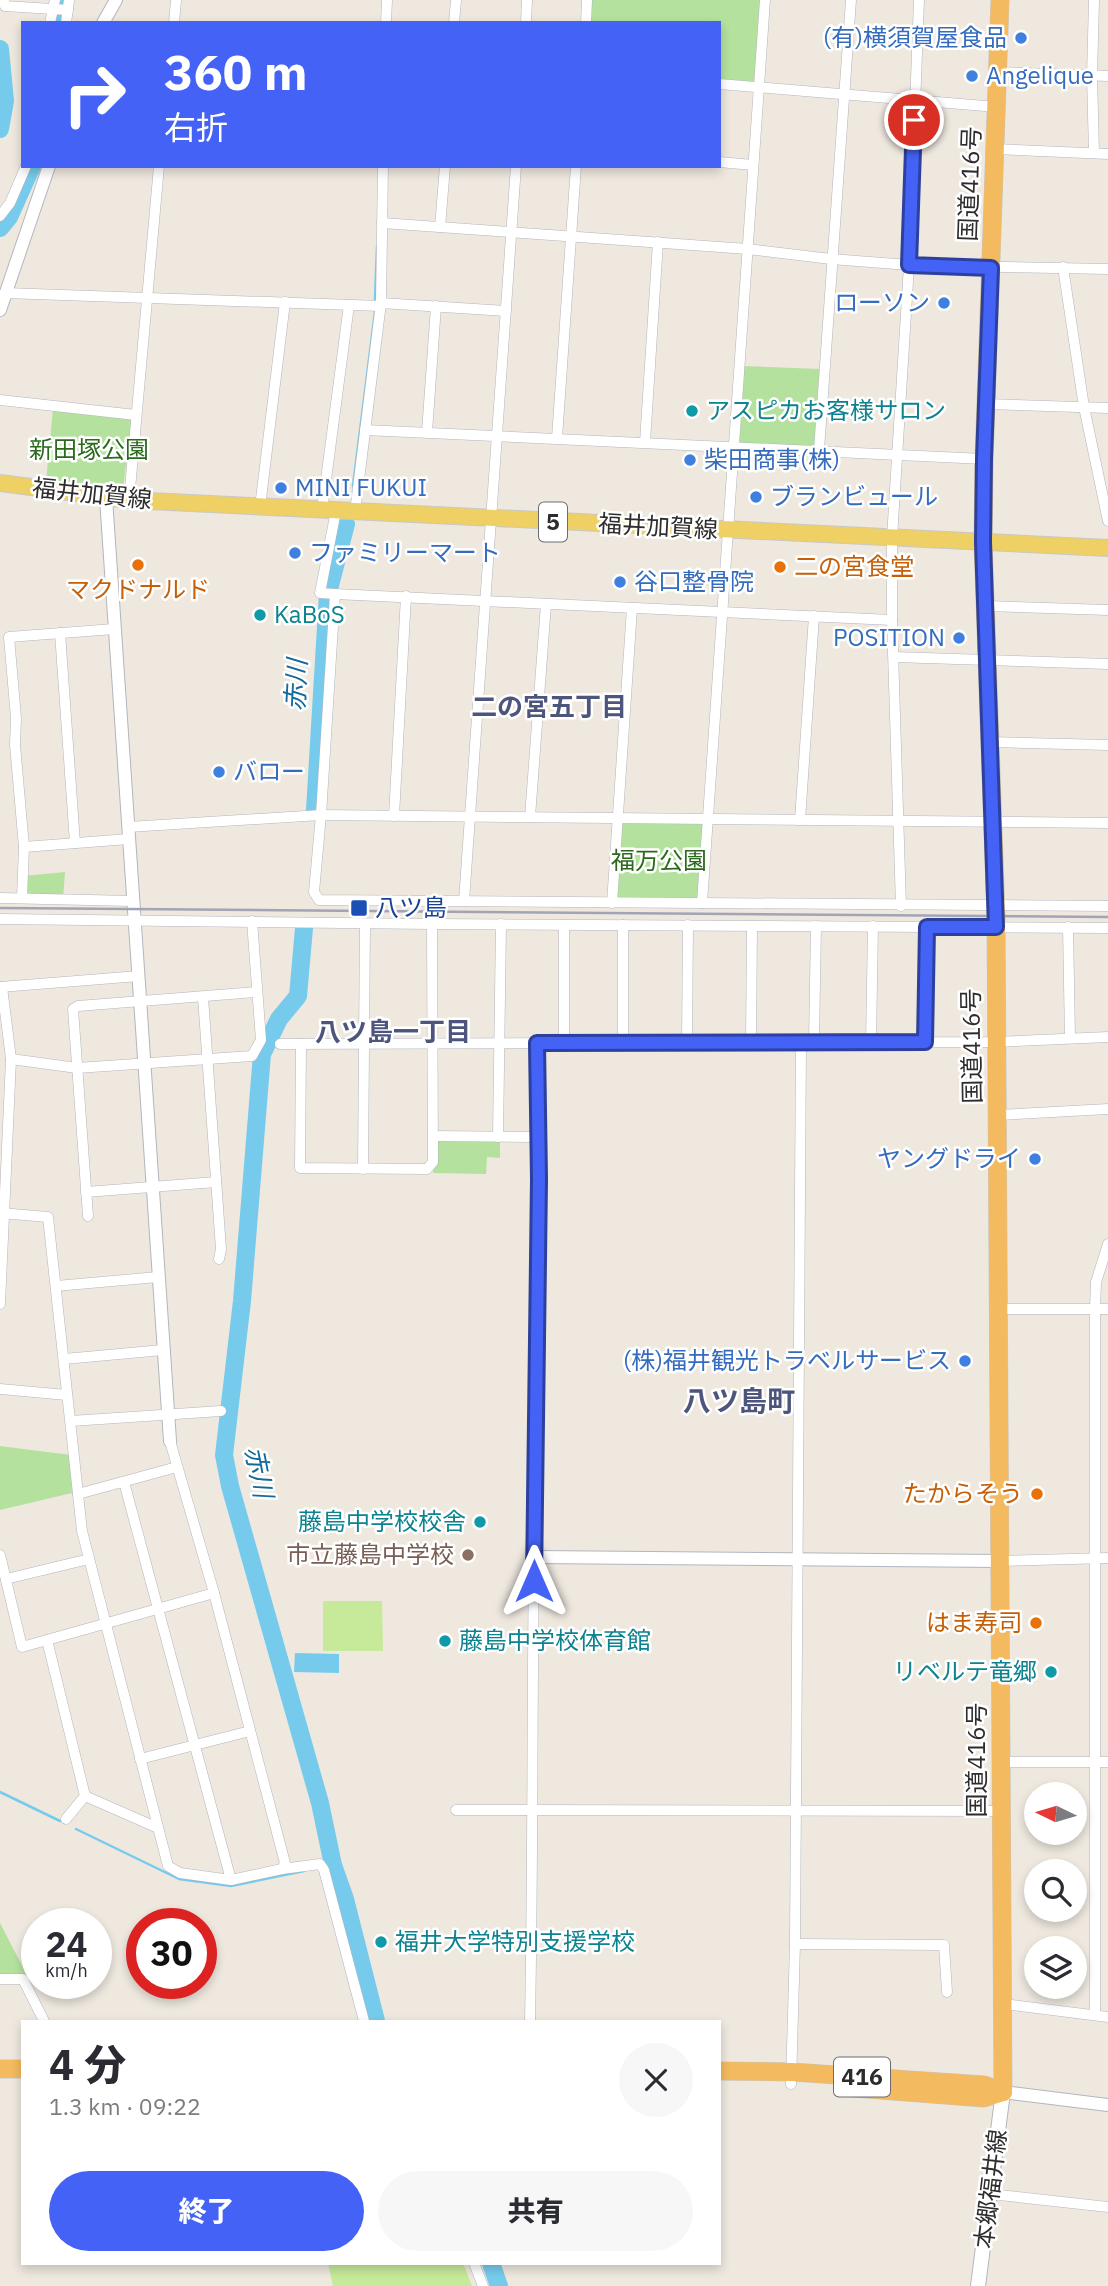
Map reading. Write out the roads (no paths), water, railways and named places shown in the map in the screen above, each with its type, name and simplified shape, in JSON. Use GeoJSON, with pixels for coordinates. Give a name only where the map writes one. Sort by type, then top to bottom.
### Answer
{"type":"FeatureCollection","features":[{"type":"Feature","properties":{"kind":"highway","name":"国道416号"},"geometry":{"type":"LineString","coordinates":[[1000,0],[983,542],[996,904],[1003,2092]]}},
{"type":"Feature","properties":{"kind":"highway"},"geometry":{"type":"LineString","coordinates":[[0,2057],[21,2057]]}},
{"type":"Feature","properties":{"kind":"highway"},"geometry":{"type":"LineString","coordinates":[[0,2069],[21,2069]]}},
{"type":"Feature","properties":{"kind":"highway","name":"416"},"geometry":{"type":"LineString","coordinates":[[721,2071],[984,2098],[1003,2092]]}},
{"type":"Feature","properties":{"kind":"highway","name":"416"},"geometry":{"type":"LineString","coordinates":[[721,2083],[792,2078]]}},
{"type":"Feature","properties":{"kind":"main road","name":"福井加賀線"},"geometry":{"type":"LineString","coordinates":[[0,484],[129,500],[1108,548]]}},
{"type":"Feature","properties":{"kind":"main road","name":"本郷福井線"},"geometry":{"type":"LineString","coordinates":[[978,2286],[1003,2092]]}},
{"type":"Feature","properties":{"kind":"street"},"geometry":{"type":"LineString","coordinates":[[4,0],[5,6],[69,5]]}},
{"type":"Feature","properties":{"kind":"street"},"geometry":{"type":"LineString","coordinates":[[104,21],[116,0]]}},
{"type":"Feature","properties":{"kind":"street"},"geometry":{"type":"LineString","coordinates":[[174,21],[176,0]]}},
{"type":"Feature","properties":{"kind":"street"},"geometry":{"type":"LineString","coordinates":[[386,21],[387,0]]}},
{"type":"Feature","properties":{"kind":"street"},"geometry":{"type":"LineString","coordinates":[[454,21],[456,0]]}},
{"type":"Feature","properties":{"kind":"street"},"geometry":{"type":"LineString","coordinates":[[526,21],[527,0]]}},
{"type":"Feature","properties":{"kind":"street"},"geometry":{"type":"LineString","coordinates":[[586,21],[587,0]]}},
{"type":"Feature","properties":{"kind":"street"},"geometry":{"type":"LineString","coordinates":[[702,903],[765,0]]}},
{"type":"Feature","properties":{"kind":"street"},"geometry":{"type":"LineString","coordinates":[[819,450],[851,0]]}},
{"type":"Feature","properties":{"kind":"street"},"geometry":{"type":"LineString","coordinates":[[901,905],[892,538],[909,265],[919,0]]}},
{"type":"Feature","properties":{"kind":"street"},"geometry":{"type":"LineString","coordinates":[[1094,0],[1094,153]]}},
{"type":"Feature","properties":{"kind":"street"},"geometry":{"type":"LineString","coordinates":[[998,72],[1108,76]]}},
{"type":"Feature","properties":{"kind":"street"},"geometry":{"type":"LineString","coordinates":[[721,84],[997,107]]}},
{"type":"Feature","properties":{"kind":"street"},"geometry":{"type":"LineString","coordinates":[[996,149],[1108,154]]}},
{"type":"Feature","properties":{"kind":"street"},"geometry":{"type":"LineString","coordinates":[[721,162],[753,165]]}},
{"type":"Feature","properties":{"kind":"street"},"geometry":{"type":"LineString","coordinates":[[0,216],[10,203],[25,168]]}},
{"type":"Feature","properties":{"kind":"street"},"geometry":{"type":"LineString","coordinates":[[0,310],[48,168]]}},
{"type":"Feature","properties":{"kind":"street"},"geometry":{"type":"LineString","coordinates":[[129,500],[159,168]]}},
{"type":"Feature","properties":{"kind":"street"},"geometry":{"type":"LineString","coordinates":[[355,512],[381,305],[383,168]]}},
{"type":"Feature","properties":{"kind":"street"},"geometry":{"type":"LineString","coordinates":[[440,227],[444,168]]}},
{"type":"Feature","properties":{"kind":"street"},"geometry":{"type":"LineString","coordinates":[[464,901],[516,168]]}},
{"type":"Feature","properties":{"kind":"street"},"geometry":{"type":"LineString","coordinates":[[556,438],[576,168]]}},
{"type":"Feature","properties":{"kind":"street"},"geometry":{"type":"LineString","coordinates":[[382,223],[748,249],[909,265],[1108,269]]}},
{"type":"Feature","properties":{"kind":"street"},"geometry":{"type":"LineString","coordinates":[[645,442],[659,243]]}},
{"type":"Feature","properties":{"kind":"street"},"geometry":{"type":"LineString","coordinates":[[1063,268],[1084,407],[1108,521]]}},
{"type":"Feature","properties":{"kind":"street"},"geometry":{"type":"LineString","coordinates":[[5,293],[436,306],[506,311]]}},
{"type":"Feature","properties":{"kind":"street"},"geometry":{"type":"LineString","coordinates":[[260,507],[285,302]]}},
{"type":"Feature","properties":{"kind":"street"},"geometry":{"type":"LineString","coordinates":[[349,304],[320,593],[892,621]]}},
{"type":"Feature","properties":{"kind":"street"},"geometry":{"type":"LineString","coordinates":[[427,432],[436,306]]}},
{"type":"Feature","properties":{"kind":"street"},"geometry":{"type":"LineString","coordinates":[[0,400],[136,415]]}},
{"type":"Feature","properties":{"kind":"street"},"geometry":{"type":"LineString","coordinates":[[986,404],[1108,408]]}},
{"type":"Feature","properties":{"kind":"street"},"geometry":{"type":"LineString","coordinates":[[365,430],[984,459]]}},
{"type":"Feature","properties":{"kind":"street"},"geometry":{"type":"LineString","coordinates":[[106,498],[170,1441],[214,1593],[285,1863],[282,1869]]}},
{"type":"Feature","properties":{"kind":"street"},"geometry":{"type":"LineString","coordinates":[[335,594],[314,892],[319,900],[1108,906]]}},
{"type":"Feature","properties":{"kind":"street"},"geometry":{"type":"LineString","coordinates":[[394,816],[406,596]]}},
{"type":"Feature","properties":{"kind":"street"},"geometry":{"type":"LineString","coordinates":[[530,817],[545,604]]}},
{"type":"Feature","properties":{"kind":"street"},"geometry":{"type":"LineString","coordinates":[[985,606],[1108,610]]}},
{"type":"Feature","properties":{"kind":"street"},"geometry":{"type":"LineString","coordinates":[[611,903],[632,608]]}},
{"type":"Feature","properties":{"kind":"street"},"geometry":{"type":"LineString","coordinates":[[800,820],[814,616]]}},
{"type":"Feature","properties":{"kind":"street"},"geometry":{"type":"LineString","coordinates":[[22,898],[24,847],[9,637],[114,629]]}},
{"type":"Feature","properties":{"kind":"street"},"geometry":{"type":"LineString","coordinates":[[60,633],[75,843]]}},
{"type":"Feature","properties":{"kind":"street"},"geometry":{"type":"LineString","coordinates":[[894,657],[1108,664]]}},
{"type":"Feature","properties":{"kind":"street"},"geometry":{"type":"LineString","coordinates":[[990,742],[1108,745]]}},
{"type":"Feature","properties":{"kind":"street"},"geometry":{"type":"LineString","coordinates":[[24,847],[75,843],[128,833],[321,816],[1108,823]]}},
{"type":"Feature","properties":{"kind":"street"},"geometry":{"type":"LineString","coordinates":[[0,898],[133,901]]}},
{"type":"Feature","properties":{"kind":"street"},"geometry":{"type":"LineString","coordinates":[[0,919],[1108,928]]}},
{"type":"Feature","properties":{"kind":"street"},"geometry":{"type":"LineString","coordinates":[[11,1059],[77,1069],[252,1056],[261,1040],[252,921]]}},
{"type":"Feature","properties":{"kind":"street"},"geometry":{"type":"LineString","coordinates":[[363,1168],[365,924]]}},
{"type":"Feature","properties":{"kind":"street"},"geometry":{"type":"LineString","coordinates":[[301,1044],[300,1168],[427,1169],[433,1162],[432,924]]}},
{"type":"Feature","properties":{"kind":"street"},"geometry":{"type":"LineString","coordinates":[[498,1137],[500,924]]}},
{"type":"Feature","properties":{"kind":"street"},"geometry":{"type":"LineString","coordinates":[[564,925],[564,1043]]}},
{"type":"Feature","properties":{"kind":"street"},"geometry":{"type":"LineString","coordinates":[[623,925],[623,1043]]}},
{"type":"Feature","properties":{"kind":"street"},"geometry":{"type":"LineString","coordinates":[[687,1043],[688,925]]}},
{"type":"Feature","properties":{"kind":"street"},"geometry":{"type":"LineString","coordinates":[[751,1042],[752,926]]}},
{"type":"Feature","properties":{"kind":"street"},"geometry":{"type":"LineString","coordinates":[[814,1042],[816,926]]}},
{"type":"Feature","properties":{"kind":"street"},"geometry":{"type":"LineString","coordinates":[[871,1042],[873,926]]}},
{"type":"Feature","properties":{"kind":"street"},"geometry":{"type":"LineString","coordinates":[[925,1042],[927,927]]}},
{"type":"Feature","properties":{"kind":"street"},"geometry":{"type":"LineString","coordinates":[[1068,927],[1070,1038]]}},
{"type":"Feature","properties":{"kind":"street"},"geometry":{"type":"LineString","coordinates":[[0,1304],[11,1059],[1,987],[139,976]]}},
{"type":"Feature","properties":{"kind":"street"},"geometry":{"type":"LineString","coordinates":[[88,1216],[73,1009],[78,1006],[257,992]]}},
{"type":"Feature","properties":{"kind":"street"},"geometry":{"type":"LineString","coordinates":[[203,997],[219,1259]]}},
{"type":"Feature","properties":{"kind":"street"},"geometry":{"type":"LineString","coordinates":[[280,1044],[996,1042],[1108,1037]]}},
{"type":"Feature","properties":{"kind":"street"},"geometry":{"type":"LineString","coordinates":[[792,2078],[801,1042]]}},
{"type":"Feature","properties":{"kind":"street"},"geometry":{"type":"LineString","coordinates":[[530,2020],[534,1809],[537,1043]]}},
{"type":"Feature","properties":{"kind":"street"},"geometry":{"type":"LineString","coordinates":[[998,1115],[1108,1109]]}},
{"type":"Feature","properties":{"kind":"street"},"geometry":{"type":"LineString","coordinates":[[433,1136],[537,1137]]}},
{"type":"Feature","properties":{"kind":"street"},"geometry":{"type":"LineString","coordinates":[[86,1192],[216,1182]]}},
{"type":"Feature","properties":{"kind":"street"},"geometry":{"type":"LineString","coordinates":[[2,1213],[48,1217],[82,1531],[168,1866],[180,1873],[231,1880],[320,1864],[324,1870],[364,2020]]}},
{"type":"Feature","properties":{"kind":"street"},"geometry":{"type":"LineString","coordinates":[[1095,2015],[1095,1309],[1096,1282],[1108,1244]]}},
{"type":"Feature","properties":{"kind":"street"},"geometry":{"type":"LineString","coordinates":[[56,1286],[158,1277]]}},
{"type":"Feature","properties":{"kind":"street"},"geometry":{"type":"LineString","coordinates":[[1000,1309],[1108,1309]]}},
{"type":"Feature","properties":{"kind":"street"},"geometry":{"type":"LineString","coordinates":[[64,1359],[163,1350]]}},
{"type":"Feature","properties":{"kind":"street"},"geometry":{"type":"LineString","coordinates":[[0,1389],[67,1395]]}},
{"type":"Feature","properties":{"kind":"street"},"geometry":{"type":"LineString","coordinates":[[71,1421],[221,1411]]}},
{"type":"Feature","properties":{"kind":"street"},"geometry":{"type":"LineString","coordinates":[[78,1494],[177,1467]]}},
{"type":"Feature","properties":{"kind":"street"},"geometry":{"type":"LineString","coordinates":[[124,1482],[231,1880]]}},
{"type":"Feature","properties":{"kind":"street"},"geometry":{"type":"LineString","coordinates":[[0,1555],[22,1647],[214,1593]]}},
{"type":"Feature","properties":{"kind":"street"},"geometry":{"type":"LineString","coordinates":[[534,1557],[1001,1560],[1108,1558]]}},
{"type":"Feature","properties":{"kind":"street"},"geometry":{"type":"LineString","coordinates":[[6,1579],[89,1559]]}},
{"type":"Feature","properties":{"kind":"street"},"geometry":{"type":"LineString","coordinates":[[47,1640],[85,1796]]}},
{"type":"Feature","properties":{"kind":"street"},"geometry":{"type":"LineString","coordinates":[[140,1759],[250,1731]]}},
{"type":"Feature","properties":{"kind":"street"},"geometry":{"type":"LineString","coordinates":[[1002,1762],[1108,1762]]}},
{"type":"Feature","properties":{"kind":"street"},"geometry":{"type":"LineString","coordinates":[[66,1819],[85,1796]]}},
{"type":"Feature","properties":{"kind":"street"},"geometry":{"type":"LineString","coordinates":[[85,1796],[158,1828]]}},
{"type":"Feature","properties":{"kind":"street"},"geometry":{"type":"LineString","coordinates":[[456,1811],[1002,1811]]}},
{"type":"Feature","properties":{"kind":"street"},"geometry":{"type":"LineString","coordinates":[[795,1944],[944,1945],[947,1992]]}},
{"type":"Feature","properties":{"kind":"street"},"geometry":{"type":"LineString","coordinates":[[0,1979],[23,1979],[44,2020]]}},
{"type":"Feature","properties":{"kind":"street"},"geometry":{"type":"LineString","coordinates":[[1004,2004],[1108,2017]]}},
{"type":"Feature","properties":{"kind":"street"},"geometry":{"type":"LineString","coordinates":[[1003,2092],[1108,2105]]}},
{"type":"Feature","properties":{"kind":"street"},"geometry":{"type":"LineString","coordinates":[[990,2194],[1108,2207]]}},
{"type":"Feature","properties":{"kind":"street"},"geometry":{"type":"LineString","coordinates":[[475,2265],[483,2286]]}},
{"type":"Feature","properties":{"kind":"water"},"geometry":{"type":"Polygon","coordinates":[[[295,1653],[339,1654],[339,1673],[294,1672],[295,1653]]]}},
{"type":"Feature","properties":{"kind":"waterway"},"geometry":{"type":"LineString","coordinates":[[58,21],[62,0]]}},
{"type":"Feature","properties":{"kind":"waterway"},"geometry":{"type":"LineString","coordinates":[[0,49],[5,101],[0,129]]}},
{"type":"Feature","properties":{"kind":"waterway"},"geometry":{"type":"LineString","coordinates":[[0,228],[9,217],[31,168]]}},
{"type":"Feature","properties":{"kind":"waterway"},"geometry":{"type":"LineString","coordinates":[[375,299],[377,247]]}},
{"type":"Feature","properties":{"kind":"waterway"},"geometry":{"type":"LineString","coordinates":[[353,486],[375,312]]}},
{"type":"Feature","properties":{"kind":"waterway","name":"赤川"},"geometry":{"type":"LineString","coordinates":[[315,810],[328,593],[346,524]]}},
{"type":"Feature","properties":{"kind":"waterway","name":"赤川"},"geometry":{"type":"LineString","coordinates":[[304,928],[298,996],[279,1019],[262,1054],[242,1301],[224,1455],[230,1486],[320,1803],[333,1865],[345,1899],[376,2020]]}},
{"type":"Feature","properties":{"kind":"waterway"},"geometry":{"type":"LineString","coordinates":[[0,1792],[60,1821]]}},
{"type":"Feature","properties":{"kind":"waterway"},"geometry":{"type":"LineString","coordinates":[[76,1829],[179,1879],[231,1886],[304,1871]]}},
{"type":"Feature","properties":{"kind":"waterway","name":"赤川"},"geometry":{"type":"LineString","coordinates":[[492,2265],[499,2286]]}},
{"type":"Feature","properties":{"kind":"railway"},"geometry":{"type":"LineString","coordinates":[[0,908],[1108,917]]}},
{"type":"Feature","properties":{"kind":"place","name":"(有)横須賀屋食品"},"geometry":{"type":"Point","coordinates":[1021,38]}},
{"type":"Feature","properties":{"kind":"place","name":"Angelique"},"geometry":{"type":"Point","coordinates":[972,76]}},
{"type":"Feature","properties":{"kind":"place","name":"ローソン"},"geometry":{"type":"Point","coordinates":[944,303]}},
{"type":"Feature","properties":{"kind":"place","name":"アスピカお客様サロン"},"geometry":{"type":"Point","coordinates":[692,411]}},
{"type":"Feature","properties":{"kind":"place","name":"柴田商事(株)"},"geometry":{"type":"Point","coordinates":[690,460]}},
{"type":"Feature","properties":{"kind":"place","name":"MINI FUKUI"},"geometry":{"type":"Point","coordinates":[281,488]}},
{"type":"Feature","properties":{"kind":"place","name":"ブランビュール"},"geometry":{"type":"Point","coordinates":[756,497]}},
{"type":"Feature","properties":{"kind":"place","name":"ファミリーマート"},"geometry":{"type":"Point","coordinates":[295,553]}},
{"type":"Feature","properties":{"kind":"place","name":"マクドナルド"},"geometry":{"type":"Point","coordinates":[138,565]}},
{"type":"Feature","properties":{"kind":"place","name":"二の宮食堂"},"geometry":{"type":"Point","coordinates":[780,567]}},
{"type":"Feature","properties":{"kind":"place","name":"谷口整骨院"},"geometry":{"type":"Point","coordinates":[620,582]}},
{"type":"Feature","properties":{"kind":"place","name":"KaBoS"},"geometry":{"type":"Point","coordinates":[260,615]}},
{"type":"Feature","properties":{"kind":"place","name":"POSITION"},"geometry":{"type":"Point","coordinates":[959,638]}},
{"type":"Feature","properties":{"kind":"place","name":"バロー"},"geometry":{"type":"Point","coordinates":[219,772]}},
{"type":"Feature","properties":{"kind":"place","name":"八ツ島"},"geometry":{"type":"Point","coordinates":[359,908]}},
{"type":"Feature","properties":{"kind":"place","name":"ヤングドライ"},"geometry":{"type":"Point","coordinates":[1035,1159]}},
{"type":"Feature","properties":{"kind":"place","name":"(株)福井観光トラベルサービス"},"geometry":{"type":"Point","coordinates":[965,1361]}},
{"type":"Feature","properties":{"kind":"place","name":"たからそう"},"geometry":{"type":"Point","coordinates":[1037,1494]}},
{"type":"Feature","properties":{"kind":"place","name":"藤島中学校校舎"},"geometry":{"type":"Point","coordinates":[480,1522]}},
{"type":"Feature","properties":{"kind":"place","name":"市立藤島中学校"},"geometry":{"type":"Point","coordinates":[468,1555]}},
{"type":"Feature","properties":{"kind":"place","name":"はま寿司"},"geometry":{"type":"Point","coordinates":[1036,1623]}},
{"type":"Feature","properties":{"kind":"place","name":"藤島中学校体育館"},"geometry":{"type":"Point","coordinates":[445,1641]}},
{"type":"Feature","properties":{"kind":"place","name":"リベルテ竜郷"},"geometry":{"type":"Point","coordinates":[1051,1672]}},
{"type":"Feature","properties":{"kind":"place","name":"福井大学特別支援学校"},"geometry":{"type":"Point","coordinates":[381,1942]}},
{"type":"Feature","properties":{"kind":"district","name":"二の宮五丁目"},"geometry":{"type":"Point","coordinates":[549,707]}},
{"type":"Feature","properties":{"kind":"district","name":"八ツ島一丁目"},"geometry":{"type":"Point","coordinates":[393,1032]}},
{"type":"Feature","properties":{"kind":"district","name":"八ツ島町"},"geometry":{"type":"Point","coordinates":[739,1401]}},
{"type":"Feature","properties":{"kind":"park label","name":"新田塚公園"},"geometry":{"type":"Point","coordinates":[89,450]}},
{"type":"Feature","properties":{"kind":"park label","name":"福万公園"},"geometry":{"type":"Point","coordinates":[659,861]}}]}
